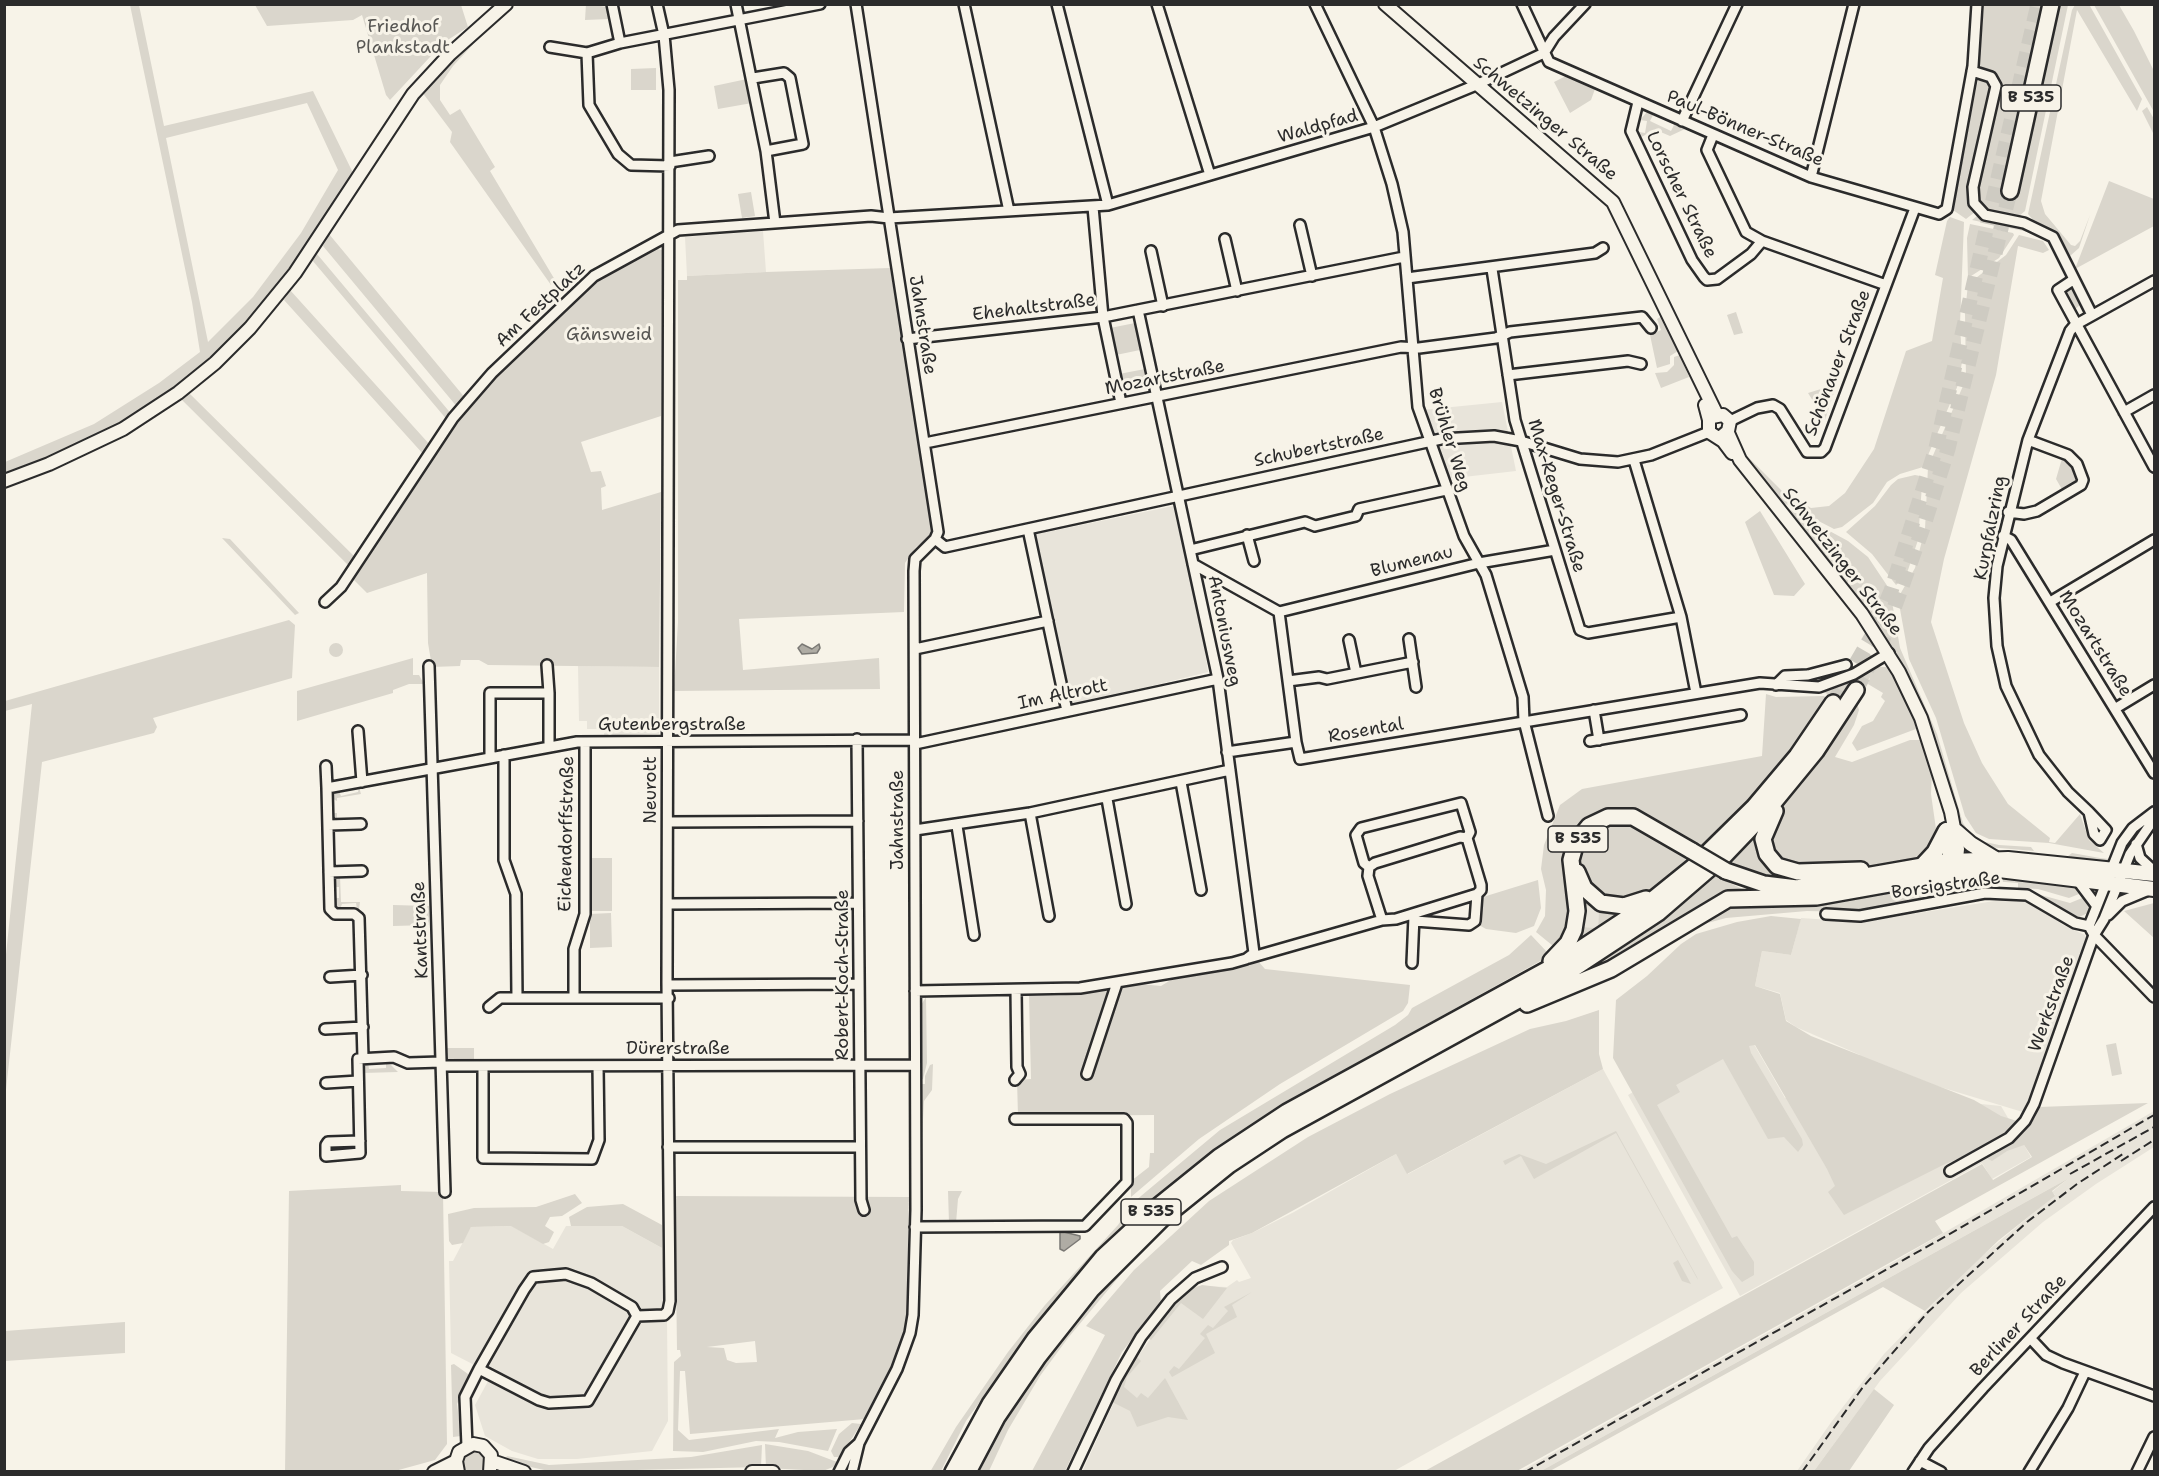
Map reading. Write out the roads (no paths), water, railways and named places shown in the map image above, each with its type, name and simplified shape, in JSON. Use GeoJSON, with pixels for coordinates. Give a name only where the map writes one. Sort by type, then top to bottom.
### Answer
{"type":"FeatureCollection","features":[{"type":"Feature","properties":{"kind":"highway","name":"B 535"},"geometry":{"type":"LineString","coordinates":[[2010,191],[2051,4]]}},
{"type":"Feature","properties":{"kind":"highway","name":"B 535"},"geometry":{"type":"LineString","coordinates":[[968,1472],[997,1417],[1065,1323],[1119,1261],[1172,1211],[1229,1165],[1282,1130],[1387,1070],[1501,1011],[1589,960],[1658,913],[1724,856],[1781,795],[1816,752],[1856,690]]}},
{"type":"Feature","properties":{"kind":"highway","name":"B 535"},"geometry":{"type":"LineString","coordinates":[[953,1472],[990,1404],[1035,1339],[1104,1257],[1164,1201],[1213,1161],[1287,1112],[1583,949],[1660,894],[1716,846],[1754,807],[1797,756],[1833,703]]}},
{"type":"Feature","properties":{"kind":"highway","name":"B 535"},"geometry":{"type":"LineString","coordinates":[[1781,795],[1763,839],[1767,854],[1778,866],[1787,870],[1803,873],[1885,871],[1923,865],[1955,864]]}},
{"type":"Feature","properties":{"kind":"highway","name":"B 535"},"geometry":{"type":"LineString","coordinates":[[1523,984],[1561,952],[1571,937],[1577,911],[1571,860],[1576,842],[1588,826],[1614,816],[1633,817],[1744,887],[1773,897]]}},
{"type":"Feature","properties":{"kind":"highway","name":"B 535"},"geometry":{"type":"LineString","coordinates":[[1660,894],[1624,906],[1610,906],[1595,900],[1584,888],[1577,870],[1578,853],[1586,836],[1604,823],[1629,822],[1652,831],[1690,852]]}},
{"type":"Feature","properties":{"kind":"highway"},"geometry":{"type":"LineString","coordinates":[[1923,865],[1951,831]]}},
{"type":"Feature","properties":{"kind":"highway","name":"B 535"},"geometry":{"type":"LineString","coordinates":[[1501,1011],[1530,1003],[1611,969],[1722,902],[1742,897],[1816,897],[1955,864]]}},
{"type":"Feature","properties":{"kind":"highway","name":"B 535"},"geometry":{"type":"LineString","coordinates":[[1724,873],[1764,884],[1797,888],[1859,879],[1885,871]]}},
{"type":"Feature","properties":{"kind":"main road"},"geometry":{"type":"LineString","coordinates":[[1951,831],[1994,858]]}},
{"type":"Feature","properties":{"kind":"main road"},"geometry":{"type":"LineString","coordinates":[[1955,864],[1994,858],[2154,873]]}},
{"type":"Feature","properties":{"kind":"main road"},"geometry":{"type":"LineString","coordinates":[[1955,864],[2153,889]]}},
{"type":"Feature","properties":{"kind":"street"},"geometry":{"type":"LineString","coordinates":[[4,481],[49,464],[123,429],[178,393],[215,363],[250,328],[295,273],[413,94],[450,54],[506,4]]}},
{"type":"Feature","properties":{"kind":"street"},"geometry":{"type":"LineString","coordinates":[[612,4],[620,43]]}},
{"type":"Feature","properties":{"kind":"street","name":"Neurott"},"geometry":{"type":"LineString","coordinates":[[637,1317],[664,1315],[668,1311],[670,1301],[668,236],[670,164],[669,90],[664,35],[657,4]]}},
{"type":"Feature","properties":{"kind":"street"},"geometry":{"type":"LineString","coordinates":[[736,4],[753,78],[776,223]]}},
{"type":"Feature","properties":{"kind":"street"},"geometry":{"type":"LineString","coordinates":[[550,47],[587,54],[620,43],[820,4]]}},
{"type":"Feature","properties":{"kind":"street","name":"Jahnstraße"},"geometry":{"type":"LineString","coordinates":[[856,4],[937,524],[935,539],[915,559],[915,1227],[910,1333],[897,1369],[859,1443]]}},
{"type":"Feature","properties":{"kind":"street"},"geometry":{"type":"LineString","coordinates":[[964,4],[1009,210]]}},
{"type":"Feature","properties":{"kind":"street"},"geometry":{"type":"LineString","coordinates":[[1057,4],[1108,205]]}},
{"type":"Feature","properties":{"kind":"street"},"geometry":{"type":"LineString","coordinates":[[1157,4],[1210,175]]}},
{"type":"Feature","properties":{"kind":"street","name":"Brühler Weg"},"geometry":{"type":"LineString","coordinates":[[1315,4],[1374,127],[1398,205],[1418,407],[1428,441],[1464,536],[1486,575],[1523,697],[1524,721],[1548,816]]}},
{"type":"Feature","properties":{"kind":"street","name":"Schwetzinger Straße"},"geometry":{"type":"LineString","coordinates":[[1385,4],[1613,202],[1718,426],[1740,460],[1862,614],[1889,653],[1921,718],[1944,793],[1955,864]]}},
{"type":"Feature","properties":{"kind":"street"},"geometry":{"type":"LineString","coordinates":[[1521,4],[1542,43],[1544,53]]}},
{"type":"Feature","properties":{"kind":"street"},"geometry":{"type":"LineString","coordinates":[[1544,53],[1554,37],[1585,4]]}},
{"type":"Feature","properties":{"kind":"street"},"geometry":{"type":"LineString","coordinates":[[1682,121],[1737,4]]}},
{"type":"Feature","properties":{"kind":"street"},"geometry":{"type":"LineString","coordinates":[[1811,177],[1854,4]]}},
{"type":"Feature","properties":{"kind":"street"},"geometry":{"type":"LineString","coordinates":[[1977,4],[1972,71],[1991,76],[1996,86],[1973,187],[1974,203],[1985,215],[2024,223],[2053,237],[2092,315]]}},
{"type":"Feature","properties":{"kind":"street","name":"Waldpfad"},"geometry":{"type":"LineString","coordinates":[[889,218],[1108,205],[1374,127],[1476,85],[1544,53]]}},
{"type":"Feature","properties":{"kind":"street","name":"Paul-Bönner-Straße"},"geometry":{"type":"LineString","coordinates":[[1544,53],[1549,62],[1811,177],[1915,208],[1943,213],[1947,209],[1972,71]]}},
{"type":"Feature","properties":{"kind":"street"},"geometry":{"type":"LineString","coordinates":[[587,54],[589,105],[618,154],[631,165],[670,164],[709,156]]}},
{"type":"Feature","properties":{"kind":"street"},"geometry":{"type":"LineString","coordinates":[[753,78],[784,73],[790,78],[803,144],[766,151]]}},
{"type":"Feature","properties":{"kind":"street","name":"Lorscher Straße"},"geometry":{"type":"LineString","coordinates":[[1638,102],[1631,131],[1692,260],[1704,277],[1707,280],[1717,279],[1751,254],[1762,241]]}},
{"type":"Feature","properties":{"kind":"street"},"geometry":{"type":"LineString","coordinates":[[1713,135],[1707,150],[1746,232],[1762,241],[1886,285]]}},
{"type":"Feature","properties":{"kind":"street"},"geometry":{"type":"LineString","coordinates":[[1093,207],[1103,317],[1121,403]]}},
{"type":"Feature","properties":{"kind":"street","name":"Schönauer Straße"},"geometry":{"type":"LineString","coordinates":[[1718,426],[1756,408],[1773,405],[1780,409],[1807,452],[1821,452],[1825,448],[1915,208]]}},
{"type":"Feature","properties":{"kind":"street","name":"Am Festplatz"},"geometry":{"type":"LineString","coordinates":[[325,602],[341,587],[453,418],[492,373],[594,276],[678,230],[871,216],[889,218]]}},
{"type":"Feature","properties":{"kind":"street"},"geometry":{"type":"LineString","coordinates":[[1300,225],[1312,276]]}},
{"type":"Feature","properties":{"kind":"street"},"geometry":{"type":"LineString","coordinates":[[1225,239],[1237,291]]}},
{"type":"Feature","properties":{"kind":"street"},"geometry":{"type":"LineString","coordinates":[[1407,278],[1595,254],[1603,248]]}},
{"type":"Feature","properties":{"kind":"street"},"geometry":{"type":"LineString","coordinates":[[1151,251],[1163,306]]}},
{"type":"Feature","properties":{"kind":"street","name":"Ehehaltstraße"},"geometry":{"type":"LineString","coordinates":[[908,339],[1103,317],[1404,257]]}},
{"type":"Feature","properties":{"kind":"street","name":"Max-Reger-Straße"},"geometry":{"type":"LineString","coordinates":[[1492,268],[1508,375],[1521,441],[1580,630],[1583,633],[1681,617]]}},
{"type":"Feature","properties":{"kind":"street"},"geometry":{"type":"LineString","coordinates":[[2073,280],[2058,290],[2154,467]]}},
{"type":"Feature","properties":{"kind":"street"},"geometry":{"type":"LineString","coordinates":[[2075,325],[2154,281]]}},
{"type":"Feature","properties":{"kind":"street","name":"Antoniusweg"},"geometry":{"type":"LineString","coordinates":[[1138,310],[1218,679],[1254,953],[1248,959]]}},
{"type":"Feature","properties":{"kind":"street","name":"Mozartstraße"},"geometry":{"type":"LineString","coordinates":[[925,443],[1401,347],[1411,348],[1496,338],[1503,335],[1642,317],[1651,328]]}},
{"type":"Feature","properties":{"kind":"street","name":"Kurpfalzring"},"geometry":{"type":"LineString","coordinates":[[2075,325],[2064,341],[2028,440],[2008,512],[1997,566],[1994,598],[1997,646],[2006,686],[2039,755],[2068,792],[2089,812]]}},
{"type":"Feature","properties":{"kind":"street"},"geometry":{"type":"LineString","coordinates":[[1508,375],[1628,361],[1641,364]]}},
{"type":"Feature","properties":{"kind":"street"},"geometry":{"type":"LineString","coordinates":[[2124,412],[2154,395]]}},
{"type":"Feature","properties":{"kind":"street","name":"Schubertstraße"},"geometry":{"type":"LineString","coordinates":[[935,539],[945,547],[1428,441],[1478,436],[1521,441],[1580,459],[1634,460],[1718,426]]}},
{"type":"Feature","properties":{"kind":"street"},"geometry":{"type":"LineString","coordinates":[[2008,512],[2024,514],[2037,511],[2081,485],[2083,480],[2077,465],[2068,455],[2028,440]]}},
{"type":"Feature","properties":{"kind":"street"},"geometry":{"type":"LineString","coordinates":[[1634,460],[1681,617],[1696,693]]}},
{"type":"Feature","properties":{"kind":"street"},"geometry":{"type":"LineString","coordinates":[[1190,550],[1305,522],[1315,526],[1356,516],[1359,509],[1446,490]]}},
{"type":"Feature","properties":{"kind":"street"},"geometry":{"type":"LineString","coordinates":[[1028,530],[1067,711]]}},
{"type":"Feature","properties":{"kind":"street"},"geometry":{"type":"LineString","coordinates":[[1247,535],[1254,561]]}},
{"type":"Feature","properties":{"kind":"street","name":"Mozartstraße"},"geometry":{"type":"LineString","coordinates":[[2003,536],[2012,540],[2154,772]]}},
{"type":"Feature","properties":{"kind":"street"},"geometry":{"type":"LineString","coordinates":[[2050,602],[2154,540]]}},
{"type":"Feature","properties":{"kind":"street","name":"Blumenau"},"geometry":{"type":"LineString","coordinates":[[1279,612],[1479,563],[1555,550]]}},
{"type":"Feature","properties":{"kind":"street"},"geometry":{"type":"LineString","coordinates":[[1193,564],[1279,612],[1296,742],[1227,752]]}},
{"type":"Feature","properties":{"kind":"street"},"geometry":{"type":"LineString","coordinates":[[915,649],[1048,621]]}},
{"type":"Feature","properties":{"kind":"street"},"geometry":{"type":"LineString","coordinates":[[1409,639],[1416,687]]}},
{"type":"Feature","properties":{"kind":"street"},"geometry":{"type":"LineString","coordinates":[[1349,640],[1356,673]]}},
{"type":"Feature","properties":{"kind":"street"},"geometry":{"type":"LineString","coordinates":[[1524,721],[1760,682],[1812,688],[1826,686],[1854,674],[1889,653]]}},
{"type":"Feature","properties":{"kind":"street"},"geometry":{"type":"LineString","coordinates":[[1288,681],[1319,677],[1328,679],[1413,662]]}},
{"type":"Feature","properties":{"kind":"street"},"geometry":{"type":"LineString","coordinates":[[1776,684],[1785,676],[1808,675],[1846,664]]}},
{"type":"Feature","properties":{"kind":"street"},"geometry":{"type":"LineString","coordinates":[[547,665],[549,747]]}},
{"type":"Feature","properties":{"kind":"street","name":"Kantstraße"},"geometry":{"type":"LineString","coordinates":[[429,666],[445,1192]]}},
{"type":"Feature","properties":{"kind":"street","name":"Im Altrott"},"geometry":{"type":"LineString","coordinates":[[915,742],[1218,679]]}},
{"type":"Feature","properties":{"kind":"street"},"geometry":{"type":"LineString","coordinates":[[2116,708],[2154,686]]}},
{"type":"Feature","properties":{"kind":"street"},"geometry":{"type":"LineString","coordinates":[[490,758],[490,693],[549,693]]}},
{"type":"Feature","properties":{"kind":"street"},"geometry":{"type":"LineString","coordinates":[[1594,710],[1594,740],[1741,715]]}},
{"type":"Feature","properties":{"kind":"street","name":"Rosental"},"geometry":{"type":"LineString","coordinates":[[1296,742],[1300,759],[1524,721]]}},
{"type":"Feature","properties":{"kind":"street"},"geometry":{"type":"LineString","coordinates":[[358,731],[362,782]]}},
{"type":"Feature","properties":{"kind":"street","name":"Gutenbergstraße"},"geometry":{"type":"LineString","coordinates":[[327,788],[431,767],[585,742],[857,739],[915,742]]}},
{"type":"Feature","properties":{"kind":"street","name":"Robert-Koch-Straße"},"geometry":{"type":"LineString","coordinates":[[857,739],[860,1148],[861,1200],[864,1210]]}},
{"type":"Feature","properties":{"kind":"street","name":"Eichendorffstraße"},"geometry":{"type":"LineString","coordinates":[[574,998],[574,949],[585,914],[585,742]]}},
{"type":"Feature","properties":{"kind":"street"},"geometry":{"type":"LineString","coordinates":[[504,755],[504,860],[516,894],[517,998]]}},
{"type":"Feature","properties":{"kind":"street"},"geometry":{"type":"LineString","coordinates":[[326,766],[330,909],[334,914],[354,914],[359,918],[363,1058],[358,1059],[360,1141],[358,1155],[322,1156],[328,1142],[360,1141]]}},
{"type":"Feature","properties":{"kind":"street"},"geometry":{"type":"LineString","coordinates":[[915,830],[957,826],[1107,799],[1230,770]]}},
{"type":"Feature","properties":{"kind":"street"},"geometry":{"type":"LineString","coordinates":[[1181,782],[1201,890]]}},
{"type":"Feature","properties":{"kind":"street"},"geometry":{"type":"LineString","coordinates":[[1107,799],[1126,904]]}},
{"type":"Feature","properties":{"kind":"street"},"geometry":{"type":"LineString","coordinates":[[1369,867],[1364,863],[1356,835],[1361,828],[1461,803],[1470,832],[1467,838],[1481,890],[1477,894],[1415,917]]}},
{"type":"Feature","properties":{"kind":"street"},"geometry":{"type":"LineString","coordinates":[[2154,812],[2133,828],[2122,843],[2111,885],[2096,905],[2089,926],[2094,935],[2154,998]]}},
{"type":"Feature","properties":{"kind":"street"},"geometry":{"type":"LineString","coordinates":[[1030,813],[1049,916]]}},
{"type":"Feature","properties":{"kind":"street"},"geometry":{"type":"LineString","coordinates":[[2116,871],[2154,819]]}},
{"type":"Feature","properties":{"kind":"street"},"geometry":{"type":"LineString","coordinates":[[668,822],[858,821]]}},
{"type":"Feature","properties":{"kind":"street"},"geometry":{"type":"LineString","coordinates":[[328,825],[361,825]]}},
{"type":"Feature","properties":{"kind":"street"},"geometry":{"type":"LineString","coordinates":[[957,826],[974,935]]}},
{"type":"Feature","properties":{"kind":"street"},"geometry":{"type":"LineString","coordinates":[[1382,920],[1368,876],[1369,867],[1375,863],[1460,837],[1467,838]]}},
{"type":"Feature","properties":{"kind":"street"},"geometry":{"type":"LineString","coordinates":[[2136,844],[2140,858],[2154,873]]}},
{"type":"Feature","properties":{"kind":"street"},"geometry":{"type":"LineString","coordinates":[[329,872],[362,872]]}},
{"type":"Feature","properties":{"kind":"street"},"geometry":{"type":"LineString","coordinates":[[2078,881],[2096,905]]}},
{"type":"Feature","properties":{"kind":"street","name":"Werkstraße"},"geometry":{"type":"LineString","coordinates":[[1950,1171],[2009,1138],[2025,1121],[2034,1104],[2094,935],[2104,919],[2111,885]]}},
{"type":"Feature","properties":{"kind":"street"},"geometry":{"type":"LineString","coordinates":[[2104,919],[2127,897],[2153,889]]}},
{"type":"Feature","properties":{"kind":"street","name":"Borsigstraße"},"geometry":{"type":"LineString","coordinates":[[1826,914],[1860,916],[1985,893],[2006,893],[2031,897],[2075,923],[2089,926]]}},
{"type":"Feature","properties":{"kind":"street"},"geometry":{"type":"LineString","coordinates":[[915,991],[1069,989],[1117,983],[1248,959],[1382,920],[1415,917],[1469,925],[1475,921],[1477,894]]}},
{"type":"Feature","properties":{"kind":"street"},"geometry":{"type":"LineString","coordinates":[[668,904],[858,903]]}},
{"type":"Feature","properties":{"kind":"street"},"geometry":{"type":"LineString","coordinates":[[1412,963],[1415,917]]}},
{"type":"Feature","properties":{"kind":"street"},"geometry":{"type":"LineString","coordinates":[[330,977],[362,975]]}},
{"type":"Feature","properties":{"kind":"street"},"geometry":{"type":"LineString","coordinates":[[1087,1074],[1117,983]]}},
{"type":"Feature","properties":{"kind":"street"},"geometry":{"type":"LineString","coordinates":[[668,985],[859,984]]}},
{"type":"Feature","properties":{"kind":"street"},"geometry":{"type":"LineString","coordinates":[[1015,1080],[1020,1074],[1017,1067],[1016,990]]}},
{"type":"Feature","properties":{"kind":"street"},"geometry":{"type":"LineString","coordinates":[[489,1007],[500,998],[669,998]]}},
{"type":"Feature","properties":{"kind":"street"},"geometry":{"type":"LineString","coordinates":[[326,1029],[363,1027]]}},
{"type":"Feature","properties":{"kind":"street","name":"Dürerstraße"},"geometry":{"type":"LineString","coordinates":[[363,1058],[394,1057],[408,1063],[483,1066],[915,1065]]}},
{"type":"Feature","properties":{"kind":"street"},"geometry":{"type":"LineString","coordinates":[[483,1066],[483,1158],[592,1159],[599,1140],[598,1066]]}},
{"type":"Feature","properties":{"kind":"street"},"geometry":{"type":"LineString","coordinates":[[326,1083],[358,1081]]}},
{"type":"Feature","properties":{"kind":"street"},"geometry":{"type":"LineString","coordinates":[[915,1227],[1085,1226],[1127,1182],[1127,1123],[1124,1119],[1015,1119]]}},
{"type":"Feature","properties":{"kind":"street"},"geometry":{"type":"LineString","coordinates":[[668,1147],[860,1148]]}},
{"type":"Feature","properties":{"kind":"street","name":"Berliner Straße"},"geometry":{"type":"LineString","coordinates":[[1913,1472],[1983,1388],[2154,1207]]}},
{"type":"Feature","properties":{"kind":"street"},"geometry":{"type":"LineString","coordinates":[[1073,1472],[1116,1380],[1141,1337],[1171,1299],[1195,1278],[1222,1267]]}},
{"type":"Feature","properties":{"kind":"street"},"geometry":{"type":"LineString","coordinates":[[472,1445],[464,1417],[465,1397],[479,1370],[532,1277],[566,1274],[591,1283],[632,1307],[637,1317],[588,1401],[549,1403],[479,1370]]}},
{"type":"Feature","properties":{"kind":"street"},"geometry":{"type":"LineString","coordinates":[[2031,1339],[2046,1355],[2085,1372],[2154,1396]]}},
{"type":"Feature","properties":{"kind":"street"},"geometry":{"type":"LineString","coordinates":[[2029,1472],[2068,1408],[2085,1372]]}},
{"type":"Feature","properties":{"kind":"street"},"geometry":{"type":"LineString","coordinates":[[2137,1472],[2154,1437]]}},
{"type":"Feature","properties":{"kind":"street"},"geometry":{"type":"LineString","coordinates":[[855,1469],[859,1443]]}},
{"type":"Feature","properties":{"kind":"street"},"geometry":{"type":"LineString","coordinates":[[838,1472],[849,1452],[859,1443]]}},
{"type":"Feature","properties":{"kind":"street"},"geometry":{"type":"LineString","coordinates":[[434,1472],[458,1468],[459,1452],[472,1445],[487,1450],[494,1468],[519,1471]]}},
{"type":"Feature","properties":{"kind":"street"},"geometry":{"type":"LineString","coordinates":[[1920,1461],[1941,1472]]}},
{"type":"Feature","properties":{"kind":"street"},"geometry":{"type":"LineString","coordinates":[[752,1472],[773,1472]]}},
{"type":"Feature","properties":{"kind":"tunnel"},"geometry":{"type":"LineString","coordinates":[[1833,703],[1872,636],[1891,591],[1936,448],[2038,4]]}},
{"type":"Feature","properties":{"kind":"tunnel"},"geometry":{"type":"LineString","coordinates":[[1856,690],[1883,639],[1924,525],[1948,449],[2010,191]]}},
{"type":"Feature","properties":{"kind":"railway"},"geometry":{"type":"LineString","coordinates":[[1525,1472],[1948,1235],[2154,1115]]}},
{"type":"Feature","properties":{"kind":"railway"},"geometry":{"type":"LineString","coordinates":[[2070,1174],[2154,1127]]}},
{"type":"Feature","properties":{"kind":"railway"},"geometry":{"type":"LineString","coordinates":[[2121,1161],[2154,1140]]}},
{"type":"Feature","properties":{"kind":"railway"},"geometry":{"type":"LineString","coordinates":[[1802,1472],[1863,1387],[1928,1312],[2027,1222],[2077,1184],[2126,1152]]}},
{"type":"Feature","properties":{"kind":"park label","name":"Friedhof Plankstadt"},"geometry":{"type":"Point","coordinates":[403,37]}},
{"type":"Feature","properties":{"kind":"park label","name":"Gänsweid"},"geometry":{"type":"Point","coordinates":[609,335]}}]}
